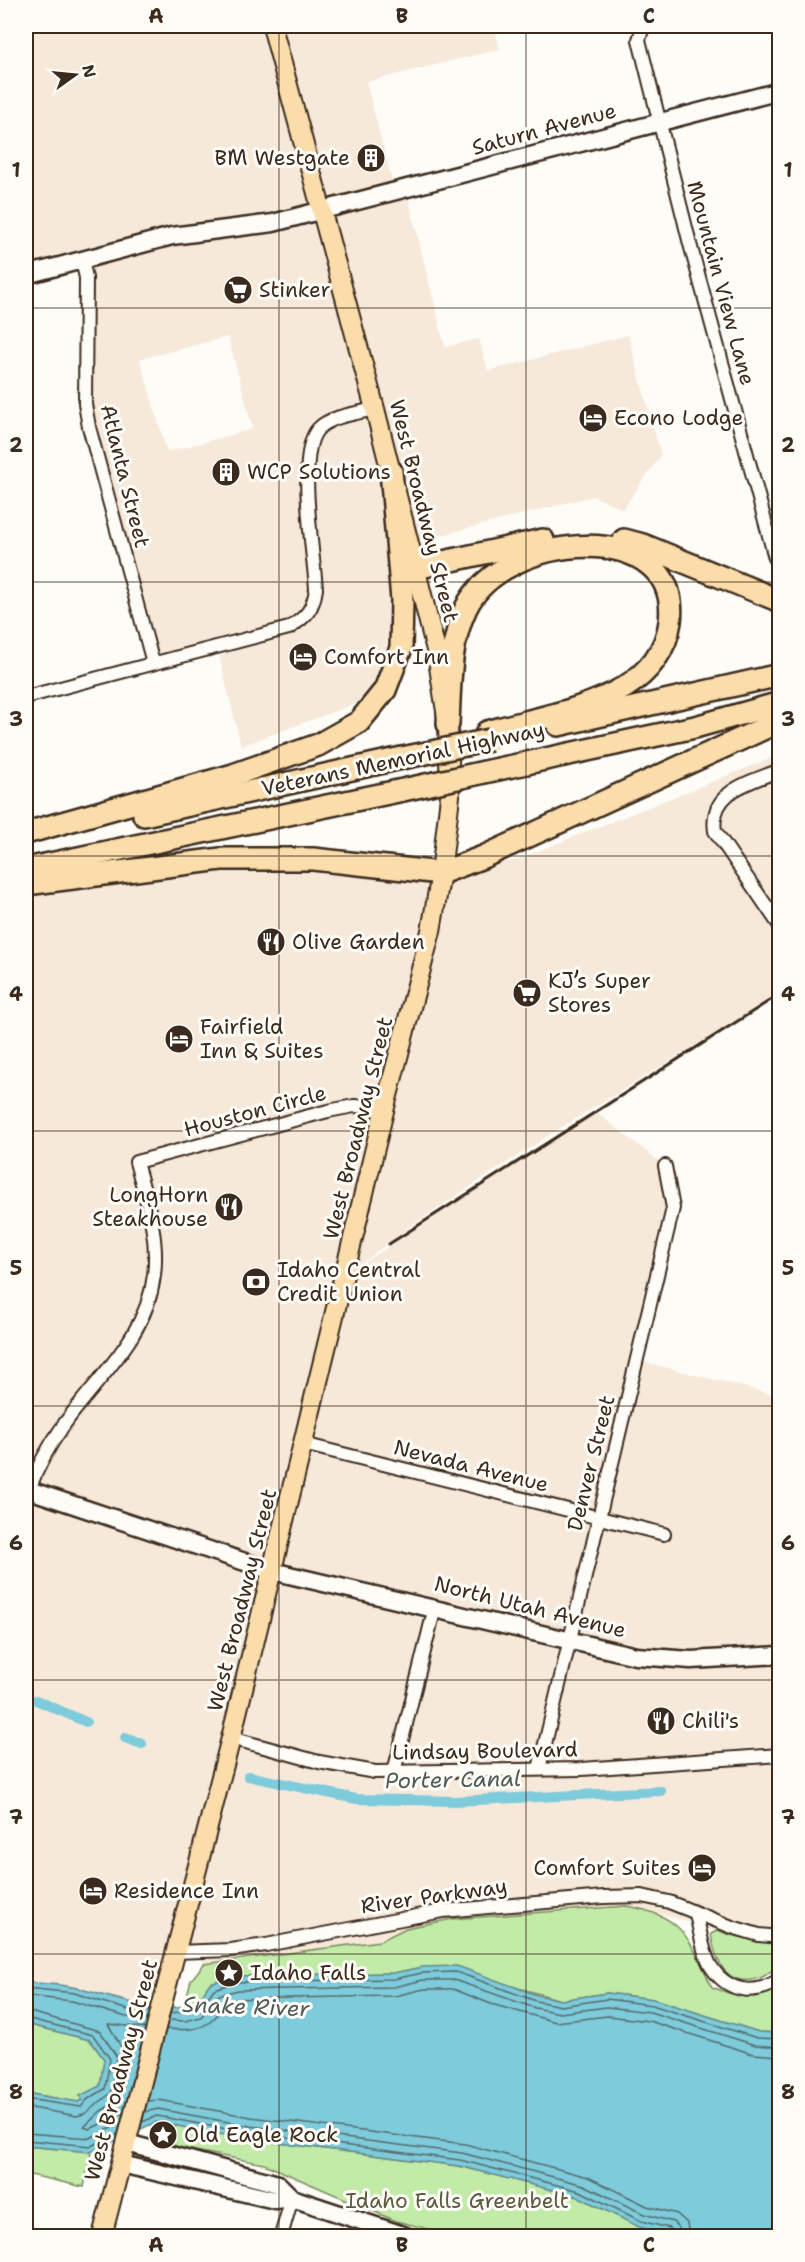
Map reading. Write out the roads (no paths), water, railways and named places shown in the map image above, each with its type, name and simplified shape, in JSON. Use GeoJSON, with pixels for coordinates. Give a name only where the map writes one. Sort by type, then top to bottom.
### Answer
{"type":"FeatureCollection","features":[{"type":"Feature","properties":{"kind":"highway"},"geometry":{"type":"LineString","coordinates":[[26,833],[233,775],[318,745],[359,722],[385,690],[401,648],[402,600],[391,471]]}},
{"type":"Feature","properties":{"kind":"highway"},"geometry":{"type":"LineString","coordinates":[[416,568],[556,537],[596,535],[643,545],[780,601]]}},
{"type":"Feature","properties":{"kind":"highway"},"geometry":{"type":"LineString","coordinates":[[448,724],[456,632],[467,606],[483,584],[502,569],[543,551],[573,546],[626,551],[648,564],[664,588],[671,616],[668,636],[657,658],[643,673],[624,687],[604,697],[489,736]]}},
{"type":"Feature","properties":{"kind":"highway","name":"Veterans Memorial Highway"},"geometry":{"type":"LineString","coordinates":[[26,841],[402,758],[489,736],[780,675]]}},
{"type":"Feature","properties":{"kind":"highway","name":"Veterans Memorial Highway"},"geometry":{"type":"LineString","coordinates":[[26,869],[694,727],[780,703]]}},
{"type":"Feature","properties":{"kind":"highway"},"geometry":{"type":"LineString","coordinates":[[26,884],[210,860],[260,857],[313,859],[441,873],[483,857],[780,721]]}},
{"type":"Feature","properties":{"kind":"main road","name":"West Broadway Street"},"geometry":{"type":"LineString","coordinates":[[102,2236],[231,1738],[385,1107],[431,931],[441,873],[450,796],[448,724],[436,654],[375,409],[272,26]]}},
{"type":"Feature","properties":{"kind":"street","name":"Mountain View Lane"},"geometry":{"type":"LineString","coordinates":[[643,26],[639,40],[659,122],[777,559]]}},
{"type":"Feature","properties":{"kind":"street","name":"Saturn Avenue"},"geometry":{"type":"LineString","coordinates":[[26,275],[172,236],[273,224],[780,91]]}},
{"type":"Feature","properties":{"kind":"street","name":"Atlanta Street"},"geometry":{"type":"LineString","coordinates":[[82,260],[86,279],[86,404],[89,427],[153,663]]}},
{"type":"Feature","properties":{"kind":"street"},"geometry":{"type":"LineString","coordinates":[[26,697],[289,628],[304,618],[314,606],[316,589],[307,478],[307,456],[311,438],[319,427],[332,420],[375,409]]}},
{"type":"Feature","properties":{"kind":"street"},"geometry":{"type":"LineString","coordinates":[[780,770],[724,797],[716,806],[713,818],[715,831],[780,926]]}},
{"type":"Feature","properties":{"kind":"street","name":"Houston Circle"},"geometry":{"type":"LineString","coordinates":[[27,1490],[63,1425],[125,1348],[146,1307],[154,1275],[154,1250],[151,1218],[136,1162],[328,1111],[354,1106],[385,1107]]}},
{"type":"Feature","properties":{"kind":"street","name":"Denver Street"},"geometry":{"type":"LineString","coordinates":[[539,1770],[597,1518],[673,1208],[665,1166]]}},
{"type":"Feature","properties":{"kind":"street","name":"Nevada Avenue"},"geometry":{"type":"LineString","coordinates":[[303,1444],[664,1534]]}},
{"type":"Feature","properties":{"kind":"street","name":"North Utah Avenue"},"geometry":{"type":"LineString","coordinates":[[27,1490],[272,1571],[435,1607],[636,1656],[670,1659],[780,1655]]}},
{"type":"Feature","properties":{"kind":"street"},"geometry":{"type":"LineString","coordinates":[[394,1772],[435,1607]]}},
{"type":"Feature","properties":{"kind":"street","name":"Lindsay Boulevard"},"geometry":{"type":"LineString","coordinates":[[231,1738],[352,1770],[394,1772],[539,1770],[780,1755]]}},
{"type":"Feature","properties":{"kind":"street","name":"River Parkway"},"geometry":{"type":"LineString","coordinates":[[175,1952],[231,1950],[486,1905],[642,1896],[669,1902],[696,1914],[759,1935],[780,1937]]}},
{"type":"Feature","properties":{"kind":"street"},"geometry":{"type":"LineString","coordinates":[[696,1914],[711,1967],[727,1983],[743,1991],[759,1991],[780,1979]]}},
{"type":"Feature","properties":{"kind":"street"},"geometry":{"type":"LineString","coordinates":[[128,2139],[278,2184],[292,2198]]}},
{"type":"Feature","properties":{"kind":"street"},"geometry":{"type":"LineString","coordinates":[[121,2164],[275,2200],[292,2198],[406,2236]]}},
{"type":"Feature","properties":{"kind":"street"},"geometry":{"type":"LineString","coordinates":[[281,2236],[292,2198]]}},
{"type":"Feature","properties":{"kind":"water","name":"Snake River"},"geometry":{"type":"Polygon","coordinates":[[[457,1966],[537,1995],[561,2000],[607,1993],[653,1999],[759,2032],[779,2033],[779,2236],[678,2236],[639,2227],[579,2197],[459,2166],[247,2139],[156,2122],[91,2152],[26,2146],[26,2093],[78,2102],[82,2100],[80,2096],[100,2086],[104,2059],[90,2040],[26,2024],[26,1982],[71,1987],[151,2006],[181,2007],[196,2004],[210,1983],[236,1976],[394,1973],[422,1967],[457,1966]]]}},
{"type":"Feature","properties":{"kind":"waterway","name":"Porter Canal"},"geometry":{"type":"LineString","coordinates":[[36,1700],[86,1722]]}},
{"type":"Feature","properties":{"kind":"waterway","name":"Porter Canal"},"geometry":{"type":"LineString","coordinates":[[125,1738],[142,1744]]}},
{"type":"Feature","properties":{"kind":"waterway","name":"Porter Canal"},"geometry":{"type":"LineString","coordinates":[[248,1776],[356,1799],[455,1801],[661,1791]]}},
{"type":"Feature","properties":{"kind":"railway"},"geometry":{"type":"LineString","coordinates":[[389,1244],[780,994]]}},
{"type":"Feature","properties":{"kind":"place","name":"BM Westgate"},"geometry":{"type":"Point","coordinates":[371,158]}},
{"type":"Feature","properties":{"kind":"place","name":"Stinker"},"geometry":{"type":"Point","coordinates":[238,290]}},
{"type":"Feature","properties":{"kind":"place","name":"Econo Lodge"},"geometry":{"type":"Point","coordinates":[593,418]}},
{"type":"Feature","properties":{"kind":"place","name":"WCP Solutions"},"geometry":{"type":"Point","coordinates":[226,472]}},
{"type":"Feature","properties":{"kind":"place","name":"Comfort Inn"},"geometry":{"type":"Point","coordinates":[303,657]}},
{"type":"Feature","properties":{"kind":"place","name":"Olive Garden"},"geometry":{"type":"Point","coordinates":[271,942]}},
{"type":"Feature","properties":{"kind":"place","name":"KJ’s Super Stores"},"geometry":{"type":"Point","coordinates":[527,993]}},
{"type":"Feature","properties":{"kind":"place","name":"Fairfield Inn & Suites"},"geometry":{"type":"Point","coordinates":[179,1039]}},
{"type":"Feature","properties":{"kind":"place","name":"LongHorn Steakhouse"},"geometry":{"type":"Point","coordinates":[229,1207]}},
{"type":"Feature","properties":{"kind":"place","name":"Idaho Central Credit Union"},"geometry":{"type":"Point","coordinates":[256,1282]}},
{"type":"Feature","properties":{"kind":"place","name":"Chili's"},"geometry":{"type":"Point","coordinates":[661,1721]}},
{"type":"Feature","properties":{"kind":"place","name":"Comfort Suites"},"geometry":{"type":"Point","coordinates":[702,1868]}},
{"type":"Feature","properties":{"kind":"place","name":"Residence Inn"},"geometry":{"type":"Point","coordinates":[93,1891]}},
{"type":"Feature","properties":{"kind":"place","name":"Idaho Falls"},"geometry":{"type":"Point","coordinates":[229,1973]}},
{"type":"Feature","properties":{"kind":"place","name":"Old Eagle Rock"},"geometry":{"type":"Point","coordinates":[163,2135]}},
{"type":"Feature","properties":{"kind":"park label","name":"Idaho Falls Greenbelt"},"geometry":{"type":"Point","coordinates":[457,2201]}}]}
